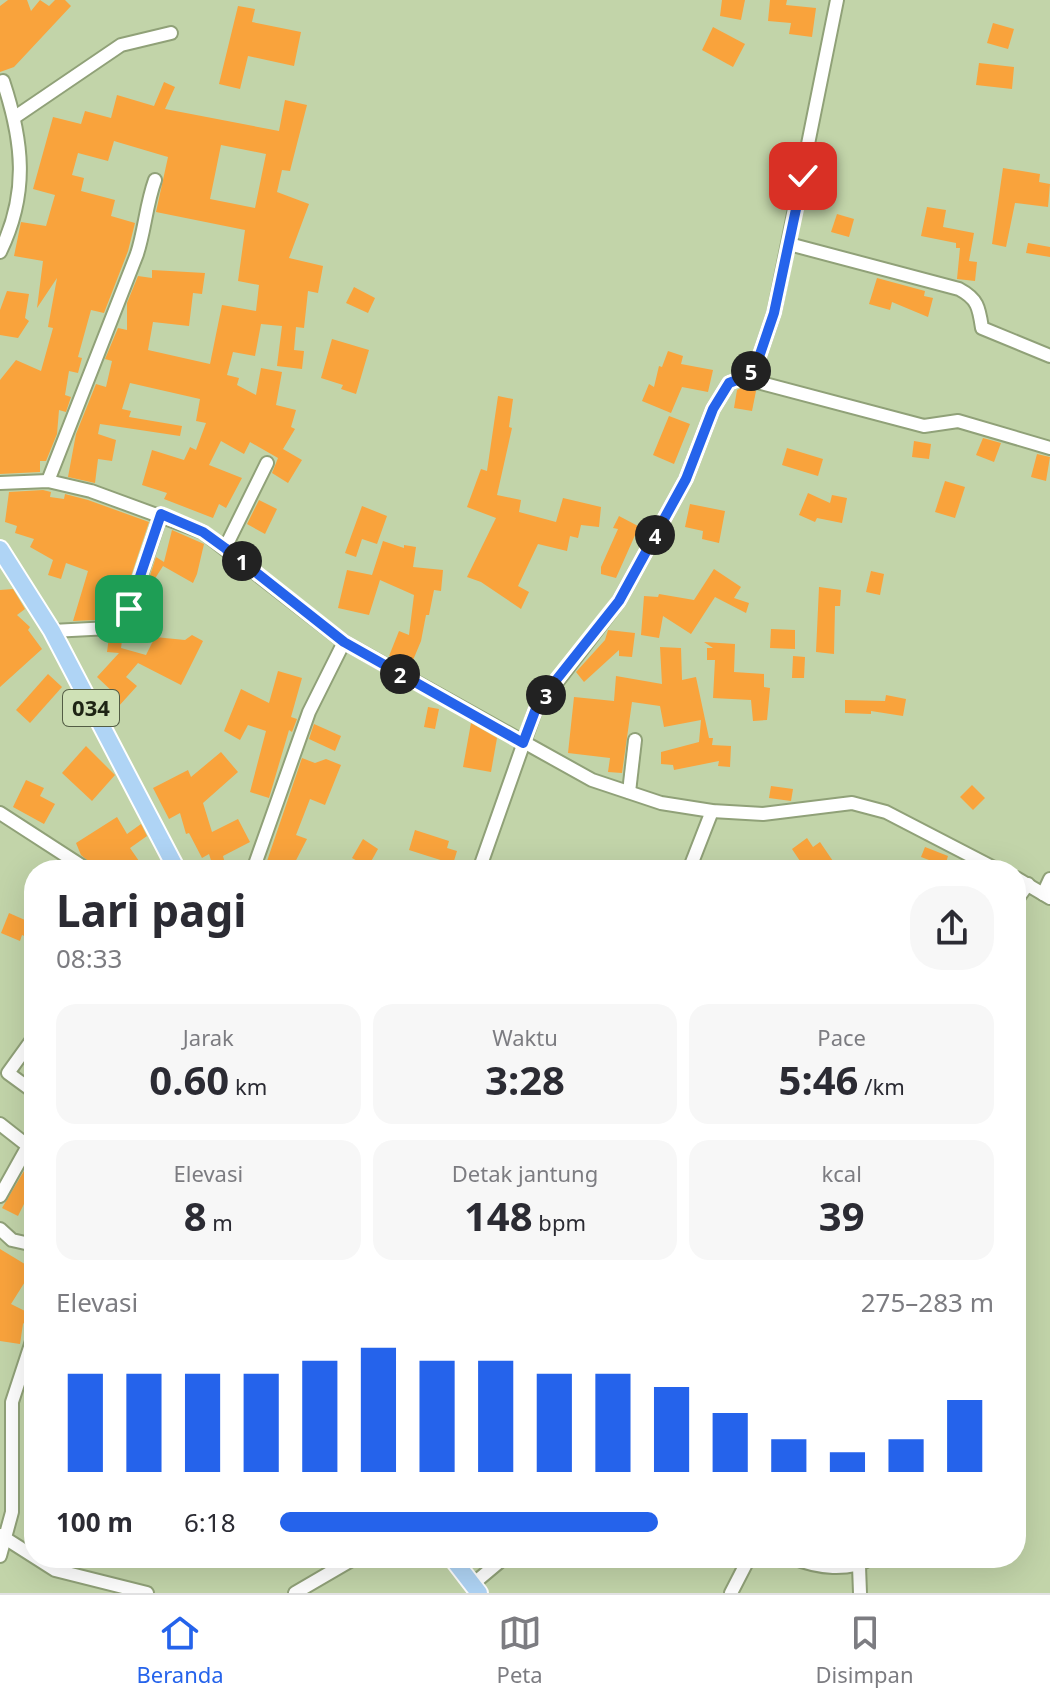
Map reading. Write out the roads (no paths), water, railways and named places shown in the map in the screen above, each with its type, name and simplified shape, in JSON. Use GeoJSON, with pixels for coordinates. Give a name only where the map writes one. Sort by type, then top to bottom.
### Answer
{"type":"FeatureCollection","features":[{"type":"Feature","properties":{"kind":"main road","name":"034"},"geometry":{"type":"LineString","coordinates":[[0,549],[52,631],[172,860]]}},
{"type":"Feature","properties":{"kind":"main road"},"geometry":{"type":"LineString","coordinates":[[460,1568],[476,1588]]}},
{"type":"Feature","properties":{"kind":"street"},"geometry":{"type":"LineString","coordinates":[[482,860],[535,711],[619,601],[686,479],[713,409],[729,383],[742,378],[757,363],[774,313],[837,0]]}},
{"type":"Feature","properties":{"kind":"street"},"geometry":{"type":"LineString","coordinates":[[15,117],[121,45],[171,33]]}},
{"type":"Feature","properties":{"kind":"street"},"geometry":{"type":"LineString","coordinates":[[0,252],[23,166],[15,117],[3,81]]}},
{"type":"Feature","properties":{"kind":"street"},"geometry":{"type":"LineString","coordinates":[[48,481],[137,254],[155,180]]}},
{"type":"Feature","properties":{"kind":"street"},"geometry":{"type":"LineString","coordinates":[[789,244],[959,289],[979,304],[982,328],[1050,356]]}},
{"type":"Feature","properties":{"kind":"street"},"geometry":{"type":"LineString","coordinates":[[742,378],[924,426],[958,421],[1050,448]]}},
{"type":"Feature","properties":{"kind":"street"},"geometry":{"type":"LineString","coordinates":[[225,548],[267,463]]}},
{"type":"Feature","properties":{"kind":"street"},"geometry":{"type":"LineString","coordinates":[[0,483],[48,481],[161,514],[203,532],[344,642],[592,780],[661,803],[712,811],[763,814],[852,803],[886,812],[979,860]]}},
{"type":"Feature","properties":{"kind":"street"},"geometry":{"type":"LineString","coordinates":[[52,631],[110,628],[125,623],[161,514]]}},
{"type":"Feature","properties":{"kind":"street"},"geometry":{"type":"LineString","coordinates":[[257,860],[309,712],[344,642]]}},
{"type":"Feature","properties":{"kind":"street"},"geometry":{"type":"LineString","coordinates":[[629,792],[635,740]]}},
{"type":"Feature","properties":{"kind":"street"},"geometry":{"type":"LineString","coordinates":[[693,860],[712,811]]}},
{"type":"Feature","properties":{"kind":"street"},"geometry":{"type":"LineString","coordinates":[[0,813],[73,860]]}},
{"type":"Feature","properties":{"kind":"street"},"geometry":{"type":"LineString","coordinates":[[1026,884],[1046,896],[1050,879]]}},
{"type":"Feature","properties":{"kind":"street"},"geometry":{"type":"LineString","coordinates":[[24,1051],[8,1073],[24,1085]]}},
{"type":"Feature","properties":{"kind":"street"},"geometry":{"type":"LineString","coordinates":[[0,1124],[24,1143]]}},
{"type":"Feature","properties":{"kind":"street"},"geometry":{"type":"LineString","coordinates":[[0,1196],[24,1153]]}},
{"type":"Feature","properties":{"kind":"street"},"geometry":{"type":"LineString","coordinates":[[0,1229],[12,1240],[24,1243]]}},
{"type":"Feature","properties":{"kind":"street"},"geometry":{"type":"LineString","coordinates":[[0,1556],[2,1536],[12,1512],[12,1402],[24,1365]]}},
{"type":"Feature","properties":{"kind":"street"},"geometry":{"type":"LineString","coordinates":[[2,1536],[24,1550]]}},
{"type":"Feature","properties":{"kind":"street"},"geometry":{"type":"LineString","coordinates":[[52,1568],[147,1593]]}},
{"type":"Feature","properties":{"kind":"street"},"geometry":{"type":"LineString","coordinates":[[295,1593],[338,1568]]}},
{"type":"Feature","properties":{"kind":"street"},"geometry":{"type":"LineString","coordinates":[[476,1588],[495,1568]]}},
{"type":"Feature","properties":{"kind":"street"},"geometry":{"type":"LineString","coordinates":[[731,1593],[744,1568]]}},
{"type":"Feature","properties":{"kind":"street"},"geometry":{"type":"LineString","coordinates":[[859,1568],[860,1593]]}}]}
